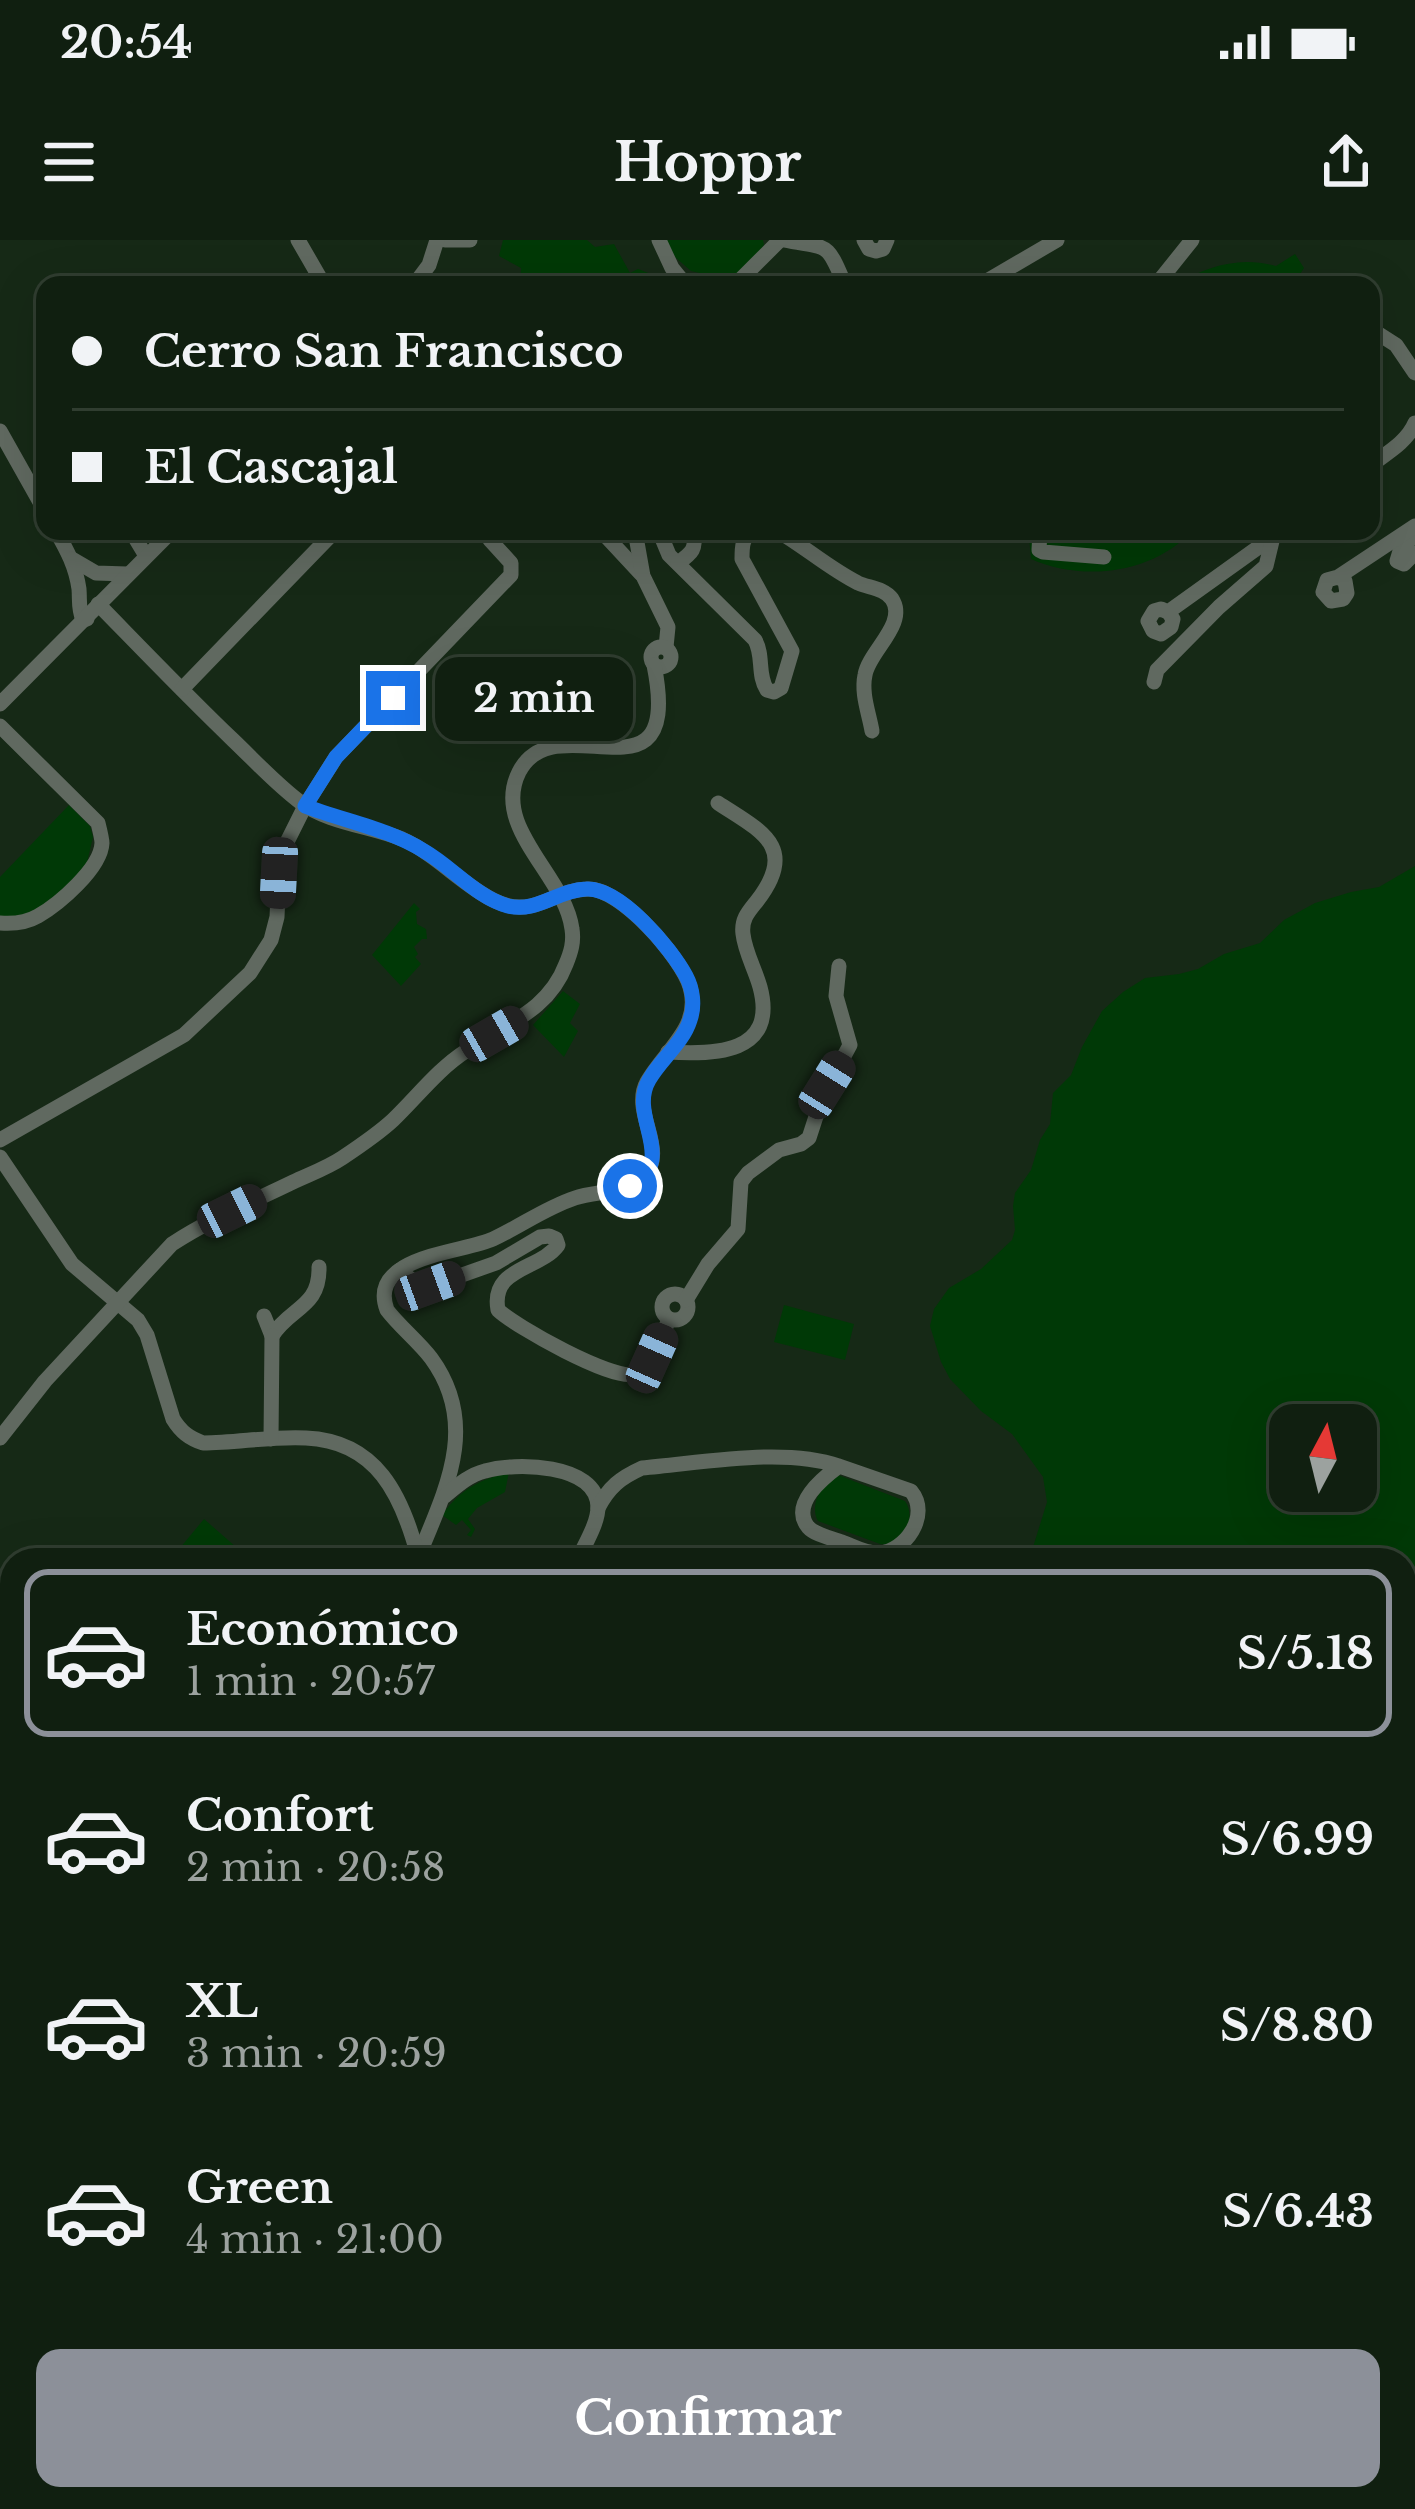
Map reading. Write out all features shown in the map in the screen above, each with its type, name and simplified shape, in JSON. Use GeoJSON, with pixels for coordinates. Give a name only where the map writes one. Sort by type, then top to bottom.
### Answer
{"type":"FeatureCollection","features":[{"type":"Feature","properties":{"kind":"street"},"geometry":{"type":"LineString","coordinates":[[298,240],[319,276]]}},
{"type":"Feature","properties":{"kind":"street"},"geometry":{"type":"LineString","coordinates":[[421,276],[441,240],[470,240]]}},
{"type":"Feature","properties":{"kind":"street"},"geometry":{"type":"LineString","coordinates":[[658,240],[678,276]]}},
{"type":"Feature","properties":{"kind":"street"},"geometry":{"type":"LineString","coordinates":[[744,276],[782,240],[826,248],[841,276]]}},
{"type":"Feature","properties":{"kind":"street"},"geometry":{"type":"LineString","coordinates":[[864,240],[876,251],[887,240]]}},
{"type":"Feature","properties":{"kind":"street"},"geometry":{"type":"LineString","coordinates":[[995,276],[1057,240]]}},
{"type":"Feature","properties":{"kind":"street"},"geometry":{"type":"LineString","coordinates":[[1163,276],[1192,240]]}},
{"type":"Feature","properties":{"kind":"street"},"geometry":{"type":"LineString","coordinates":[[1380,335],[1396,345],[1415,374]]}},
{"type":"Feature","properties":{"kind":"street"},"geometry":{"type":"LineString","coordinates":[[1380,459],[1415,423]]}},
{"type":"Feature","properties":{"kind":"street"},"geometry":{"type":"LineString","coordinates":[[0,431],[36,495]]}},
{"type":"Feature","properties":{"kind":"street"},"geometry":{"type":"LineString","coordinates":[[1415,529],[1397,560],[1404,564],[1415,553]]}},
{"type":"Feature","properties":{"kind":"street"},"geometry":{"type":"LineString","coordinates":[[1338,577],[1415,529]]}},
{"type":"Feature","properties":{"kind":"street"},"geometry":{"type":"LineString","coordinates":[[61,540],[72,559],[82,620]]}},
{"type":"Feature","properties":{"kind":"street"},"geometry":{"type":"LineString","coordinates":[[136,540],[146,556]]}},
{"type":"Feature","properties":{"kind":"street"},"geometry":{"type":"LineString","coordinates":[[0,704],[163,540]]}},
{"type":"Feature","properties":{"kind":"street"},"geometry":{"type":"LineString","coordinates":[[182,689],[323,540]]}},
{"type":"Feature","properties":{"kind":"street"},"geometry":{"type":"LineString","coordinates":[[0,1140],[184,1035],[250,973],[271,940],[284,848],[336,757],[511,575],[511,563],[490,540]]}},
{"type":"Feature","properties":{"kind":"street"},"geometry":{"type":"LineString","coordinates":[[609,540],[643,576]]}},
{"type":"Feature","properties":{"kind":"street"},"geometry":{"type":"LineString","coordinates":[[0,1438],[45,1381],[172,1244],[335,1162],[391,1122],[464,1052],[545,1000],[572,949],[572,927],[562,895],[521,832],[513,800],[520,769],[543,750],[630,746],[650,738],[656,729],[661,665],[672,656],[666,647],[668,627],[643,576],[637,540]]}},
{"type":"Feature","properties":{"kind":"street"},"geometry":{"type":"LineString","coordinates":[[663,540],[670,555],[754,640],[763,685],[774,692],[785,682],[792,651],[742,559],[744,540]]}},
{"type":"Feature","properties":{"kind":"street"},"geometry":{"type":"LineString","coordinates":[[678,563],[692,554],[695,540]]}},
{"type":"Feature","properties":{"kind":"street"},"geometry":{"type":"LineString","coordinates":[[792,540],[893,600],[894,624],[864,678],[872,731]]}},
{"type":"Feature","properties":{"kind":"street"},"geometry":{"type":"LineString","coordinates":[[1040,540],[1043,552],[1104,557]]}},
{"type":"Feature","properties":{"kind":"street"},"geometry":{"type":"LineString","coordinates":[[1168,612],[1269,540]]}},
{"type":"Feature","properties":{"kind":"street"},"geometry":{"type":"LineString","coordinates":[[1154,682],[1157,670],[1266,566],[1275,540]]}},
{"type":"Feature","properties":{"kind":"street"},"geometry":{"type":"LineString","coordinates":[[72,559],[96,573],[128,574]]}},
{"type":"Feature","properties":{"kind":"street"},"geometry":{"type":"LineString","coordinates":[[98,604],[305,806],[401,839],[492,900],[511,907],[528,908],[583,889],[601,890],[657,936],[685,974],[693,1004],[690,1021],[644,1091],[643,1111],[653,1150],[642,1180],[576,1197],[490,1241],[442,1252],[400,1270],[384,1289],[387,1310],[436,1366],[456,1420],[454,1458],[422,1548]]}},
{"type":"Feature","properties":{"kind":"street"},"geometry":{"type":"LineString","coordinates":[[82,620],[114,620]]}},
{"type":"Feature","properties":{"kind":"street"},"geometry":{"type":"LineString","coordinates":[[0,726],[98,823],[103,841],[98,857],[65,896],[37,917],[0,923]]}},
{"type":"Feature","properties":{"kind":"street"},"geometry":{"type":"LineString","coordinates":[[668,1052],[707,1054],[738,1048],[752,1038],[763,1013],[742,923],[770,883],[777,858],[763,833],[718,802]]}},
{"type":"Feature","properties":{"kind":"street"},"geometry":{"type":"LineString","coordinates":[[400,1270],[415,1283],[430,1286],[496,1263],[540,1237],[556,1239],[554,1252],[506,1280],[496,1300],[498,1310],[563,1350],[619,1375],[638,1374],[652,1358],[669,1319],[662,1309],[666,1297],[678,1294],[686,1300],[738,1229],[741,1182],[779,1150],[801,1144],[812,1132],[823,1095],[850,1045],[836,996],[839,966]]}},
{"type":"Feature","properties":{"kind":"street"},"geometry":{"type":"LineString","coordinates":[[0,1157],[72,1264],[138,1320],[180,1430],[203,1443],[308,1438],[353,1450],[387,1479],[407,1515],[415,1548]]}},
{"type":"Feature","properties":{"kind":"street"},"geometry":{"type":"LineString","coordinates":[[272,1336],[314,1297],[319,1267]]}},
{"type":"Feature","properties":{"kind":"street"},"geometry":{"type":"LineString","coordinates":[[264,1316],[272,1336],[272,1439]]}},
{"type":"Feature","properties":{"kind":"street"},"geometry":{"type":"LineString","coordinates":[[788,1456],[807,1477],[803,1508],[810,1531],[857,1548]]}},
{"type":"Feature","properties":{"kind":"street"},"geometry":{"type":"LineString","coordinates":[[583,1548],[608,1488],[623,1476],[642,1468],[799,1456],[911,1491],[921,1510],[915,1527],[895,1548]]}},
{"type":"Feature","properties":{"kind":"street"},"geometry":{"type":"LineString","coordinates":[[407,1515],[422,1518],[464,1480],[484,1471],[531,1466],[555,1469],[586,1484],[598,1508]]}},
{"type":"Feature","properties":{"kind":"street"},"geometry":{"type":"LineString","coordinates":[[808,1495],[839,1466]]}},
{"type":"Feature","properties":{"kind":"green space"},"geometry":{"type":"Polygon","coordinates":[[[503,240],[587,240],[595,247],[614,244],[630,273],[638,269],[652,276],[521,276],[521,268],[499,256],[503,240]]]}},
{"type":"Feature","properties":{"kind":"green space"},"geometry":{"type":"Polygon","coordinates":[[[666,240],[763,240],[764,245],[740,276],[691,271],[675,257],[666,240]]]}},
{"type":"Feature","properties":{"kind":"green space"},"geometry":{"type":"Polygon","coordinates":[[[1295,254],[1304,268],[1299,276],[1194,276],[1224,265],[1276,266],[1295,254]]]}},
{"type":"Feature","properties":{"kind":"green space"},"geometry":{"type":"Polygon","coordinates":[[[1029,540],[1182,540],[1157,557],[1116,570],[1072,570],[1031,559],[1029,540]]]}},
{"type":"Feature","properties":{"kind":"green space"},"geometry":{"type":"Polygon","coordinates":[[[69,805],[90,826],[93,837],[86,867],[72,885],[30,916],[0,918],[0,877],[69,805]]]}},
{"type":"Feature","properties":{"kind":"green space"},"geometry":{"type":"Polygon","coordinates":[[[1415,866],[1415,1548],[1033,1548],[1047,1502],[1043,1477],[1012,1434],[950,1379],[930,1326],[934,1309],[949,1288],[981,1269],[1012,1240],[1015,1193],[1031,1170],[1050,1124],[1053,1093],[1071,1075],[1102,1011],[1145,978],[1198,969],[1224,954],[1260,943],[1284,920],[1315,903],[1379,887],[1415,866]]]}},
{"type":"Feature","properties":{"kind":"green space"},"geometry":{"type":"Polygon","coordinates":[[[414,903],[420,909],[417,924],[426,929],[427,939],[414,947],[421,964],[401,986],[372,955],[414,903]]]}},
{"type":"Feature","properties":{"kind":"green space"},"geometry":{"type":"Polygon","coordinates":[[[563,991],[580,1004],[570,1023],[578,1031],[564,1057],[533,1025],[563,991]]]}},
{"type":"Feature","properties":{"kind":"green space"},"geometry":{"type":"Polygon","coordinates":[[[784,1305],[854,1324],[845,1360],[774,1342],[784,1305]]]}},
{"type":"Feature","properties":{"kind":"green space"},"geometry":{"type":"Polygon","coordinates":[[[509,1472],[505,1492],[468,1519],[475,1529],[471,1537],[462,1520],[456,1525],[442,1515],[471,1487],[509,1472]]]}},
{"type":"Feature","properties":{"kind":"green space"},"geometry":{"type":"Polygon","coordinates":[[[838,1475],[905,1501],[910,1516],[901,1536],[880,1544],[818,1521],[818,1495],[838,1475]]]}},
{"type":"Feature","properties":{"kind":"green space"},"geometry":{"type":"Polygon","coordinates":[[[204,1519],[236,1547],[235,1548],[180,1548],[204,1519]]]}},
{"type":"Feature","properties":{"kind":"route"},"geometry":{"type":"LineString","coordinates":[[393,698],[336,757],[305,806],[401,839],[492,900],[511,907],[528,908],[583,889],[601,890],[657,936],[685,974],[693,1004],[690,1021],[644,1091],[643,1111],[653,1150],[642,1180],[630,1186]]}}]}
